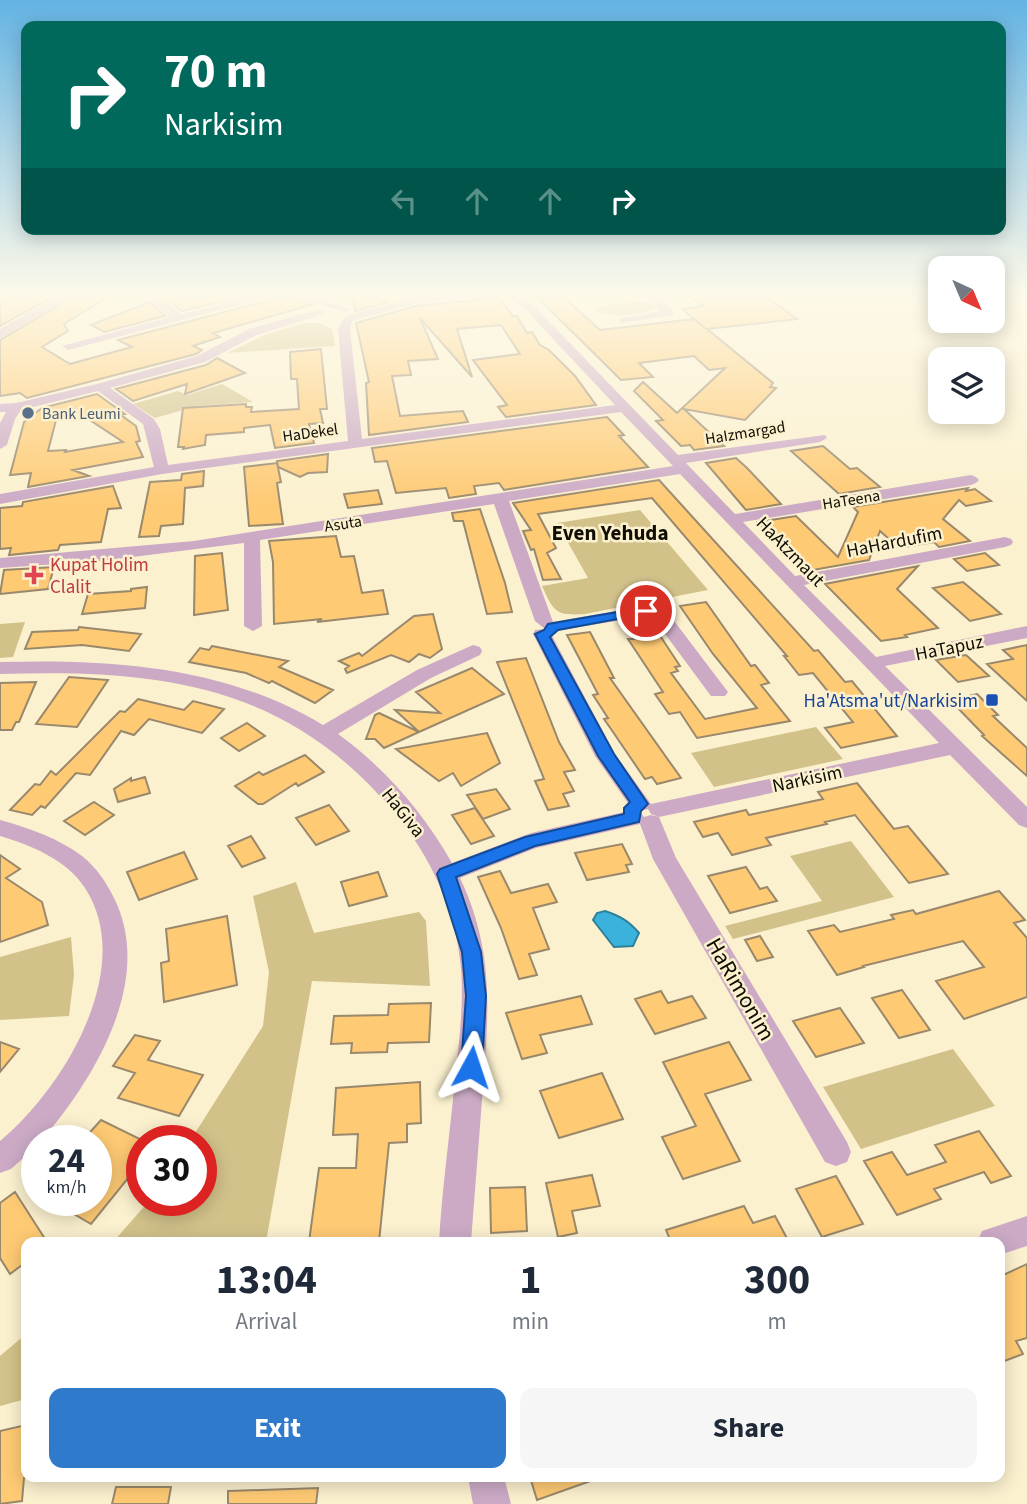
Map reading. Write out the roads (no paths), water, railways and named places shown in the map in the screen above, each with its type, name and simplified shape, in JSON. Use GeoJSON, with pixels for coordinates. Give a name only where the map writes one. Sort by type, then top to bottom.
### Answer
{"type":"FeatureCollection","features":[{"type":"Feature","properties":{"kind":"street"},"geometry":{"type":"LineString","coordinates":[[1,442],[6,415],[178,365]]}},
{"type":"Feature","properties":{"kind":"street"},"geometry":{"type":"LineString","coordinates":[[343,365],[355,443]]}},
{"type":"Feature","properties":{"kind":"street","name":"HaAtzmaut"},"geometry":{"type":"LineString","coordinates":[[587,365],[791,582],[1027,820]]}},
{"type":"Feature","properties":{"kind":"street"},"geometry":{"type":"LineString","coordinates":[[100,387],[149,422],[162,470]]}},
{"type":"Feature","properties":{"kind":"street","name":"HaDekel"},"geometry":{"type":"LineString","coordinates":[[0,499],[162,470],[626,407]]}},
{"type":"Feature","properties":{"kind":"street","name":"HaIzmargad"},"geometry":{"type":"LineString","coordinates":[[681,464],[820,438]]}},
{"type":"Feature","properties":{"kind":"street","name":"Asuta"},"geometry":{"type":"LineString","coordinates":[[0,563],[152,551],[252,538],[500,499],[681,464]]}},
{"type":"Feature","properties":{"kind":"street","name":"HaTeena"},"geometry":{"type":"LineString","coordinates":[[731,519],[971,480]]}},
{"type":"Feature","properties":{"kind":"street","name":"HaRimonim"},"geometry":{"type":"LineString","coordinates":[[500,499],[547,627],[606,756],[646,813],[666,859],[836,1152]]}},
{"type":"Feature","properties":{"kind":"street"},"geometry":{"type":"LineString","coordinates":[[252,538],[253,626]]}},
{"type":"Feature","properties":{"kind":"street","name":"HaHardufim"},"geometry":{"type":"LineString","coordinates":[[791,582],[1004,542]]}},
{"type":"Feature","properties":{"kind":"street"},"geometry":{"type":"LineString","coordinates":[[547,627],[656,609],[718,692]]}},
{"type":"Feature","properties":{"kind":"street","name":"HaTapuz"},"geometry":{"type":"LineString","coordinates":[[872,663],[1027,632]]}},
{"type":"Feature","properties":{"kind":"street"},"geometry":{"type":"LineString","coordinates":[[324,733],[424,674],[473,651]]}},
{"type":"Feature","properties":{"kind":"street","name":"HaGiva"},"geometry":{"type":"LineString","coordinates":[[0,668],[111,669],[192,681],[263,702],[324,733],[355,757],[410,815],[436,852],[446,874],[471,952],[476,996],[455,1237]]}},
{"type":"Feature","properties":{"kind":"street","name":"Narkisim"},"geometry":{"type":"LineString","coordinates":[[446,874],[531,841],[646,813],[954,747]]}},
{"type":"Feature","properties":{"kind":"street"},"geometry":{"type":"LineString","coordinates":[[0,828],[44,844],[75,863],[96,885],[114,938],[113,977],[89,1050],[67,1086],[32,1131],[0,1159]]}},
{"type":"Feature","properties":{"kind":"street"},"geometry":{"type":"LineString","coordinates":[[1005,1238],[1027,1231]]}},
{"type":"Feature","properties":{"kind":"street"},"geometry":{"type":"LineString","coordinates":[[487,1482],[492,1504]]}},
{"type":"Feature","properties":{"kind":"water"},"geometry":{"type":"Polygon","coordinates":[[[605,911],[624,919],[639,933],[633,946],[614,947],[593,920],[597,913],[605,911]]]}},
{"type":"Feature","properties":{"kind":"place","name":"Bank Leumi"},"geometry":{"type":"Point","coordinates":[28,413]}},
{"type":"Feature","properties":{"kind":"place","name":"Kupat Holim Clalit"},"geometry":{"type":"Point","coordinates":[34,575]}},
{"type":"Feature","properties":{"kind":"place","name":"Ha'Atsma'ut/Narkisim"},"geometry":{"type":"Point","coordinates":[992,700]}},
{"type":"Feature","properties":{"kind":"district","name":"Even Yehuda"},"geometry":{"type":"Point","coordinates":[610,533]}}]}
